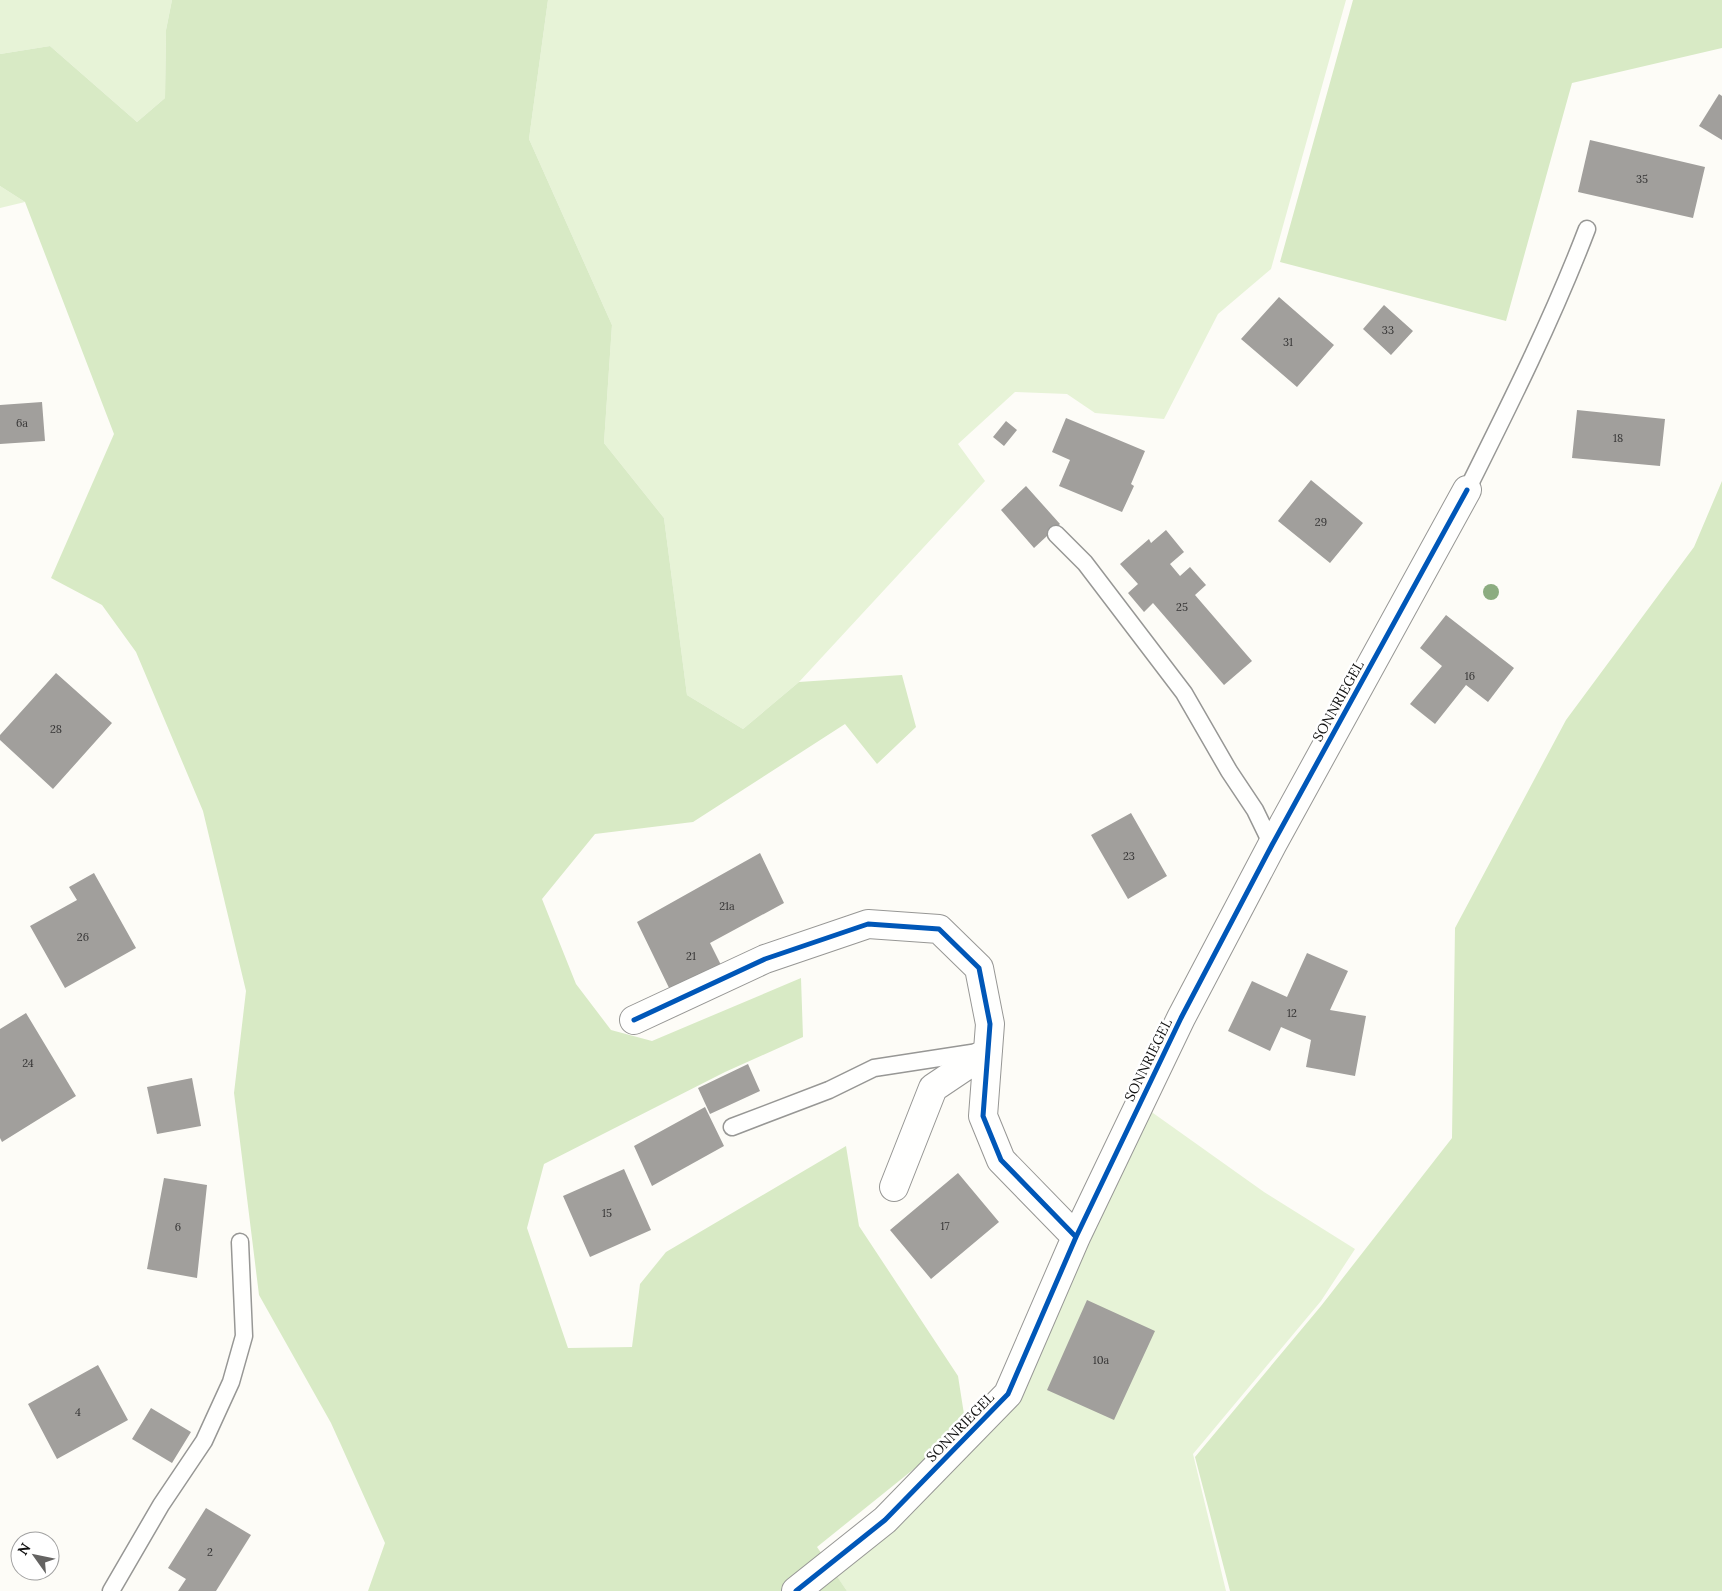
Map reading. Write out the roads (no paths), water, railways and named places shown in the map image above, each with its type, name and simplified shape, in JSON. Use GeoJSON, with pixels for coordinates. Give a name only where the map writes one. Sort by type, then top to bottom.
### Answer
{"type":"FeatureCollection","features":[{"type":"Feature","properties":{"kind":"street","name":"SONNRIEGEL"},"geometry":{"type":"LineString","coordinates":[[796,1591],[885,1520],[1008,1394],[1076,1237],[1181,1018],[1272,845],[1467,490]]}},
{"type":"Feature","properties":{"kind":"street"},"geometry":{"type":"LineString","coordinates":[[634,1020],[765,959],[868,924],[939,929],[979,968],[990,1024],[983,1116],[1001,1160],[1076,1237]]}},
{"type":"Feature","properties":{"kind":"street"},"geometry":{"type":"LineString","coordinates":[[894,1187],[933,1088],[988,1051]]}},
{"type":"Feature","properties":{"kind":"lane"},"geometry":{"type":"LineString","coordinates":[[1467,490],[1525,373],[1569,277],[1588,228]]}},
{"type":"Feature","properties":{"kind":"lane"},"geometry":{"type":"LineString","coordinates":[[1056,534],[1085,563],[1184,693],[1229,771],[1256,810],[1272,845]]}},
{"type":"Feature","properties":{"kind":"lane"},"geometry":{"type":"LineString","coordinates":[[732,1127],[829,1090],[874,1068],[988,1051]]}},
{"type":"Feature","properties":{"kind":"lane"},"geometry":{"type":"LineString","coordinates":[[111,1591],[161,1505],[204,1441],[231,1382],[244,1336],[240,1242]]}}]}
